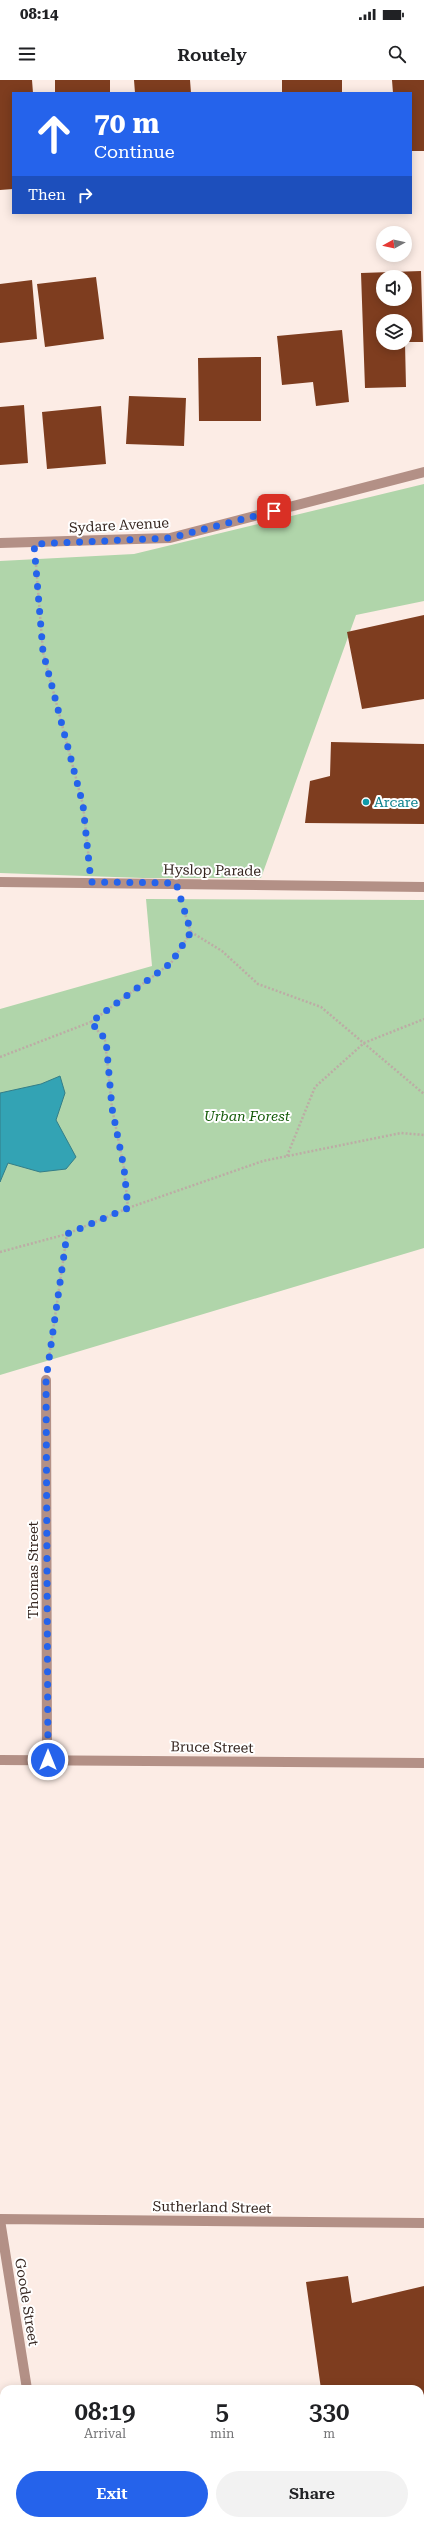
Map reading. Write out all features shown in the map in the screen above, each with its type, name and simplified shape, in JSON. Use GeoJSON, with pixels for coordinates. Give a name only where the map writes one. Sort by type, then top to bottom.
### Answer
{"type":"FeatureCollection","features":[{"type":"Feature","properties":{"kind":"street","name":"Sydare Avenue"},"geometry":{"type":"LineString","coordinates":[[0,544],[170,538],[424,472]]}},
{"type":"Feature","properties":{"kind":"street","name":"Hyslop Parade"},"geometry":{"type":"LineString","coordinates":[[0,882],[424,887]]}},
{"type":"Feature","properties":{"kind":"street","name":"Thomas Street"},"geometry":{"type":"LineString","coordinates":[[46,1380],[48,1760]]}},
{"type":"Feature","properties":{"kind":"street","name":"Bruce Street"},"geometry":{"type":"LineString","coordinates":[[0,1760],[424,1763]]}},
{"type":"Feature","properties":{"kind":"street","name":"Sutherland Street"},"geometry":{"type":"LineString","coordinates":[[0,2219],[424,2223]]}},
{"type":"Feature","properties":{"kind":"street","name":"Goode Street"},"geometry":{"type":"LineString","coordinates":[[0,2219],[26,2385]]}},
{"type":"Feature","properties":{"kind":"path"},"geometry":{"type":"LineString","coordinates":[[34,544],[43,652],[83,805],[91,882]]}},
{"type":"Feature","properties":{"kind":"path"},"geometry":{"type":"LineString","coordinates":[[176,883],[191,932],[222,951],[258,984],[321,1007],[424,1094]]}},
{"type":"Feature","properties":{"kind":"path"},"geometry":{"type":"LineString","coordinates":[[0,1057],[91,1022],[171,963],[191,932]]}},
{"type":"Feature","properties":{"kind":"path"},"geometry":{"type":"LineString","coordinates":[[287,1156],[315,1087],[364,1043],[424,1019]]}},
{"type":"Feature","properties":{"kind":"path"},"geometry":{"type":"LineString","coordinates":[[91,1022],[106,1040],[112,1108],[124,1168],[128,1208]]}},
{"type":"Feature","properties":{"kind":"path"},"geometry":{"type":"LineString","coordinates":[[0,1252],[67,1234],[128,1208],[263,1161],[401,1133],[424,1135]]}},
{"type":"Feature","properties":{"kind":"path"},"geometry":{"type":"LineString","coordinates":[[46,1380],[67,1234]]}},
{"type":"Feature","properties":{"kind":"green space"},"geometry":{"type":"Polygon","coordinates":[[[424,484],[424,601],[356,615],[261,878],[143,878],[0,873],[0,561],[134,554],[424,484]]]}},
{"type":"Feature","properties":{"kind":"green space","name":"Urban Forest"},"geometry":{"type":"Polygon","coordinates":[[[146,899],[424,900],[424,1248],[0,1375],[0,1009],[152,966],[146,899]]]}},
{"type":"Feature","properties":{"kind":"water"},"geometry":{"type":"Polygon","coordinates":[[[60,1076],[65,1093],[56,1120],[76,1157],[66,1169],[40,1172],[8,1163],[0,1182],[0,1093],[41,1084],[60,1076]]]}},
{"type":"Feature","properties":{"kind":"building"},"geometry":{"type":"Polygon","coordinates":[[[0,80],[32,80],[33,92],[12,92],[12,189],[0,190],[0,80]]]}},
{"type":"Feature","properties":{"kind":"building"},"geometry":{"type":"Polygon","coordinates":[[[55,80],[110,80],[110,92],[55,92],[55,80]]]}},
{"type":"Feature","properties":{"kind":"building"},"geometry":{"type":"Polygon","coordinates":[[[134,80],[190,80],[191,92],[135,92],[134,80]]]}},
{"type":"Feature","properties":{"kind":"building"},"geometry":{"type":"Polygon","coordinates":[[[282,80],[342,80],[342,92],[282,92],[282,80]]]}},
{"type":"Feature","properties":{"kind":"building"},"geometry":{"type":"Polygon","coordinates":[[[392,80],[424,80],[424,151],[412,151],[412,92],[393,92],[392,80]]]}},
{"type":"Feature","properties":{"kind":"building"},"geometry":{"type":"Polygon","coordinates":[[[412,271],[421,271],[423,342],[412,342],[412,314],[376,314],[376,350],[405,350],[406,387],[365,388],[361,273],[376,272],[376,306],[412,306],[412,271]]]}},
{"type":"Feature","properties":{"kind":"building"},"geometry":{"type":"Polygon","coordinates":[[[96,277],[104,339],[45,347],[37,284],[96,277]]]}},
{"type":"Feature","properties":{"kind":"building"},"geometry":{"type":"Polygon","coordinates":[[[32,280],[37,339],[0,343],[0,284],[32,280]]]}},
{"type":"Feature","properties":{"kind":"building"},"geometry":{"type":"Polygon","coordinates":[[[342,330],[349,402],[316,406],[313,382],[282,385],[277,336],[342,330]]]}},
{"type":"Feature","properties":{"kind":"building"},"geometry":{"type":"Polygon","coordinates":[[[261,357],[261,421],[199,421],[198,358],[261,357]]]}},
{"type":"Feature","properties":{"kind":"building"},"geometry":{"type":"Polygon","coordinates":[[[129,396],[186,398],[184,446],[126,444],[129,396]]]}},
{"type":"Feature","properties":{"kind":"building"},"geometry":{"type":"Polygon","coordinates":[[[24,405],[28,463],[0,465],[0,407],[24,405]]]}},
{"type":"Feature","properties":{"kind":"building"},"geometry":{"type":"Polygon","coordinates":[[[101,406],[106,464],[47,469],[42,412],[101,406]]]}},
{"type":"Feature","properties":{"kind":"building"},"geometry":{"type":"Polygon","coordinates":[[[424,615],[424,699],[362,709],[347,632],[424,615]]]}},
{"type":"Feature","properties":{"kind":"building","name":"Arcare"},"geometry":{"type":"Polygon","coordinates":[[[331,742],[424,744],[424,824],[305,823],[310,781],[330,776],[331,742]]]}},
{"type":"Feature","properties":{"kind":"building"},"geometry":{"type":"Polygon","coordinates":[[[348,2276],[352,2303],[424,2286],[424,2385],[320,2385],[306,2282],[348,2276]]]}},
{"type":"Feature","properties":{"kind":"place","name":"Arcare"},"geometry":{"type":"Point","coordinates":[366,802]}},
{"type":"Feature","properties":{"kind":"route"},"geometry":{"type":"LineString","coordinates":[[48,1760],[46,1380],[67,1234],[128,1208],[124,1168],[112,1108],[106,1040],[91,1022],[171,963],[191,932],[176,883],[91,882],[83,805],[43,652],[34,544],[170,538],[274,511]]}}]}
